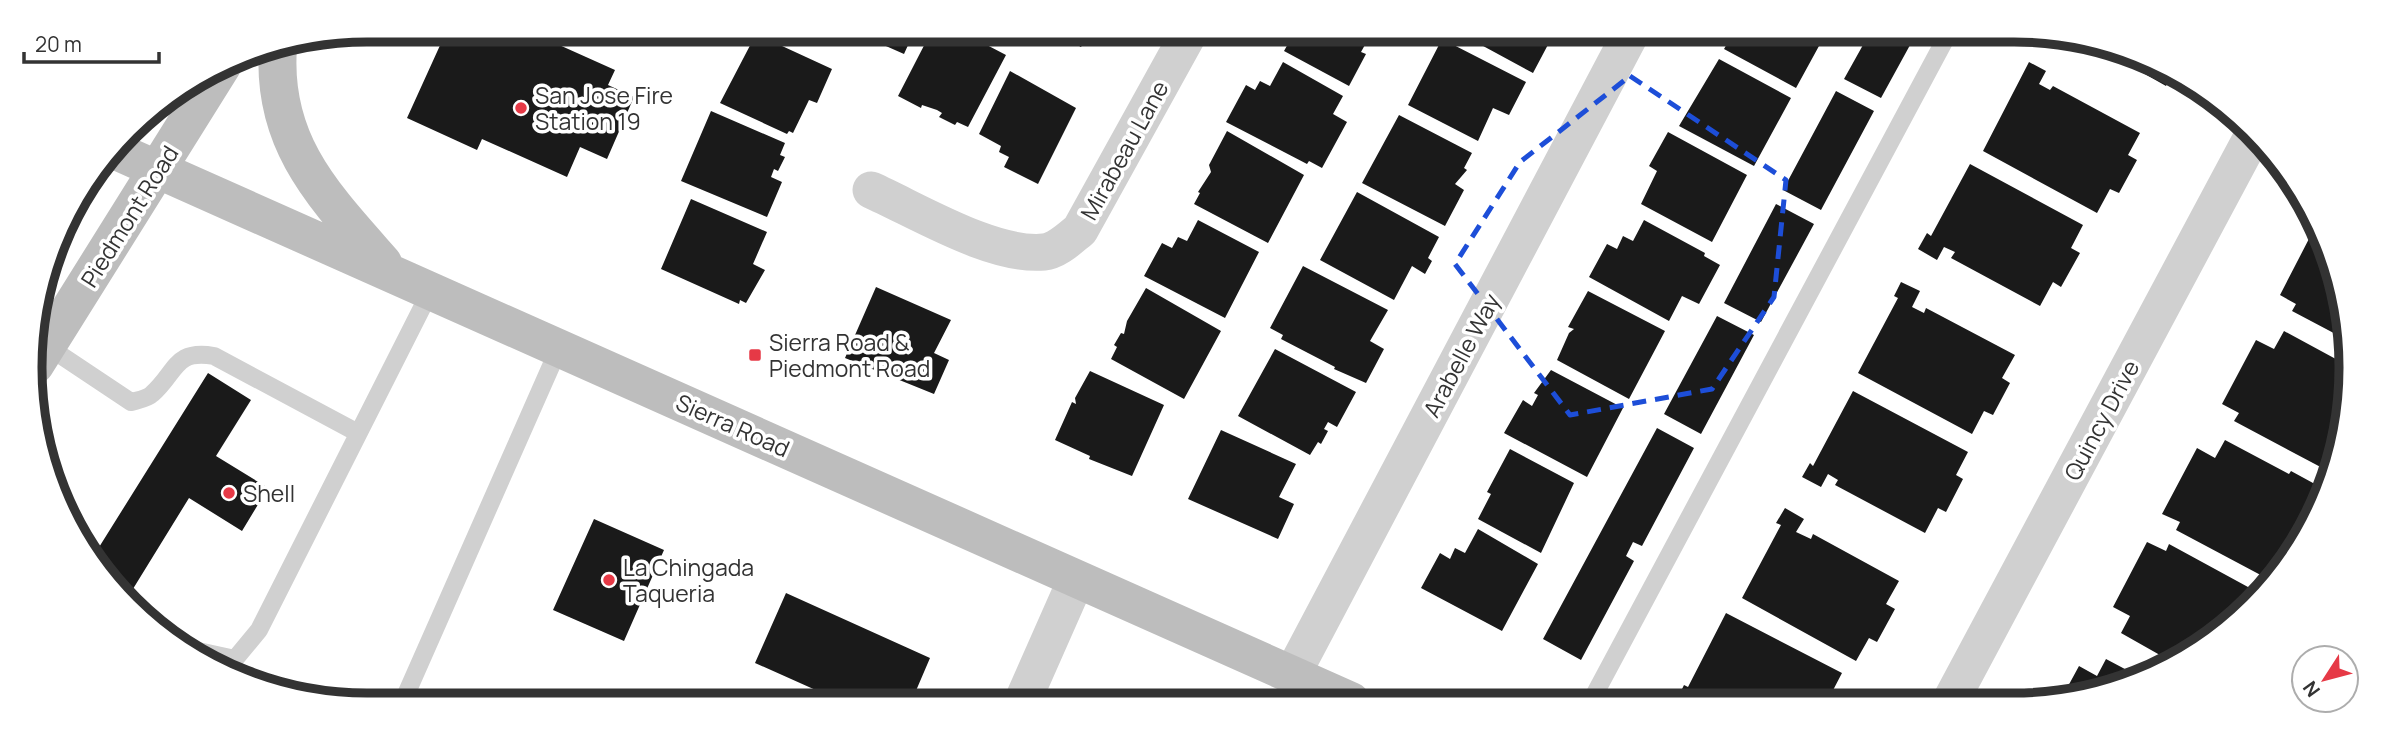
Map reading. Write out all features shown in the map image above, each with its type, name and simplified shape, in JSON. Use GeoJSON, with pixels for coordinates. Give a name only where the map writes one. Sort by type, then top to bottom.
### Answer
{"type":"FeatureCollection","features":[{"type":"Feature","properties":{"kind":"street","name":"Mirabeau Lane"},"geometry":{"type":"LineString","coordinates":[[871,190],[1003,251],[1045,253],[1080,230],[1184,42]]}},
{"type":"Feature","properties":{"kind":"street","name":"Arabelle Way"},"geometry":{"type":"LineString","coordinates":[[1292,675],[1626,42]]}},
{"type":"Feature","properties":{"kind":"street"},"geometry":{"type":"LineString","coordinates":[[277,55],[276,72],[283,119],[298,155],[326,198],[391,272]]}},
{"type":"Feature","properties":{"kind":"street","name":"Piedmont Road"},"geometry":{"type":"LineString","coordinates":[[43,352],[212,82]]}},
{"type":"Feature","properties":{"kind":"street","name":"Quincy Drive"},"geometry":{"type":"LineString","coordinates":[[1955,693],[2249,143]]}},
{"type":"Feature","properties":{"kind":"street","name":"Sierra Road"},"geometry":{"type":"LineString","coordinates":[[122,154],[1332,693]]}},
{"type":"Feature","properties":{"kind":"street"},"geometry":{"type":"LineString","coordinates":[[1026,693],[1076,580]]}},
{"type":"Feature","properties":{"kind":"lane"},"geometry":{"type":"LineString","coordinates":[[1595,693],[1944,42]]}},
{"type":"Feature","properties":{"kind":"lane"},"geometry":{"type":"LineString","coordinates":[[217,655],[234,659],[259,630],[431,290]]}},
{"type":"Feature","properties":{"kind":"lane"},"geometry":{"type":"LineString","coordinates":[[407,693],[559,348]]}},
{"type":"Feature","properties":{"kind":"lane"},"geometry":{"type":"LineString","coordinates":[[43,356],[131,402],[151,396],[181,358],[197,353],[214,356],[358,433]]}},
{"type":"Feature","properties":{"kind":"highlighted area"},"geometry":{"type":"Polygon","coordinates":[[[1630,76],[1786,180],[1774,297],[1712,389],[1570,415],[1455,264],[1520,162],[1630,76]]]}},
{"type":"Feature","properties":{"kind":"building","name":"San Jose Fire Station 19"},"geometry":{"type":"Polygon","coordinates":[[[442,42],[553,42],[615,70],[608,85],[634,97],[607,159],[580,147],[567,177],[482,139],[477,150],[407,118],[442,42]]]}},
{"type":"Feature","properties":{"kind":"building"},"geometry":{"type":"Polygon","coordinates":[[[752,42],[773,42],[832,69],[817,103],[809,100],[793,133],[789,131],[787,134],[720,103],[752,42]]]}},
{"type":"Feature","properties":{"kind":"building"},"geometry":{"type":"Polygon","coordinates":[[[877,42],[909,42],[904,54],[877,42]]]}},
{"type":"Feature","properties":{"kind":"building"},"geometry":{"type":"Polygon","coordinates":[[[926,42],[981,42],[1006,55],[968,127],[957,122],[955,125],[939,117],[942,113],[937,110],[922,105],[921,108],[898,96],[926,42]]]}},
{"type":"Feature","properties":{"kind":"building"},"geometry":{"type":"Polygon","coordinates":[[[1071,42],[1084,42],[1081,47],[1071,42]]]}},
{"type":"Feature","properties":{"kind":"building"},"geometry":{"type":"Polygon","coordinates":[[[1289,42],[1367,42],[1361,52],[1366,54],[1349,86],[1284,51],[1289,42]]]}},
{"type":"Feature","properties":{"kind":"building"},"geometry":{"type":"Polygon","coordinates":[[[1440,42],[1448,42],[1526,82],[1509,115],[1493,108],[1478,141],[1408,105],[1440,42]]]}},
{"type":"Feature","properties":{"kind":"building"},"geometry":{"type":"Polygon","coordinates":[[[1476,42],[1549,42],[1533,73],[1476,42]]]}},
{"type":"Feature","properties":{"kind":"building"},"geometry":{"type":"Polygon","coordinates":[[[1728,42],[1821,42],[1796,88],[1724,49],[1728,42]]]}},
{"type":"Feature","properties":{"kind":"building"},"geometry":{"type":"Polygon","coordinates":[[[1865,42],[1912,42],[1881,98],[1844,79],[1865,42]]]}},
{"type":"Feature","properties":{"kind":"building"},"geometry":{"type":"Polygon","coordinates":[[[1719,59],[1791,98],[1754,166],[1679,126],[1719,59]]]}},
{"type":"Feature","properties":{"kind":"building"},"geometry":{"type":"Polygon","coordinates":[[[2120,60],[2168,82],[2166,86],[2120,60]]]}},
{"type":"Feature","properties":{"kind":"building"},"geometry":{"type":"Polygon","coordinates":[[[1283,62],[1343,96],[1333,114],[1347,122],[1322,168],[1309,161],[1307,164],[1226,122],[1246,85],[1255,90],[1260,81],[1270,86],[1283,62]]]}},
{"type":"Feature","properties":{"kind":"building"},"geometry":{"type":"Polygon","coordinates":[[[2029,62],[2046,71],[2039,84],[2050,90],[2053,86],[2140,133],[2128,155],[2137,160],[2119,193],[2110,189],[2097,213],[1983,151],[2029,62]]]}},
{"type":"Feature","properties":{"kind":"building"},"geometry":{"type":"Polygon","coordinates":[[[1010,71],[1076,108],[1038,184],[1004,167],[1009,157],[999,152],[1001,146],[979,134],[1010,71]]]}},
{"type":"Feature","properties":{"kind":"building"},"geometry":{"type":"Polygon","coordinates":[[[1836,91],[1874,111],[1821,210],[1783,190],[1836,91]]]}},
{"type":"Feature","properties":{"kind":"building"},"geometry":{"type":"Polygon","coordinates":[[[711,111],[785,143],[780,155],[785,157],[778,171],[774,169],[771,177],[782,182],[767,217],[681,181],[711,111]]]}},
{"type":"Feature","properties":{"kind":"building"},"geometry":{"type":"Polygon","coordinates":[[[1399,115],[1472,153],[1464,168],[1467,170],[1455,184],[1464,190],[1445,226],[1362,183],[1399,115]]]}},
{"type":"Feature","properties":{"kind":"building"},"geometry":{"type":"Polygon","coordinates":[[[1227,131],[1304,175],[1268,243],[1194,204],[1211,172],[1209,165],[1227,131]]]}},
{"type":"Feature","properties":{"kind":"building"},"geometry":{"type":"Polygon","coordinates":[[[1668,132],[1747,175],[1712,242],[1641,204],[1657,171],[1649,166],[1668,132]]]}},
{"type":"Feature","properties":{"kind":"building"},"geometry":{"type":"Polygon","coordinates":[[[1970,164],[2083,225],[2071,248],[2080,253],[2061,287],[2053,282],[2040,306],[1951,258],[1955,252],[1944,247],[1937,260],[1918,249],[1927,233],[1931,236],[1970,164]]]}},
{"type":"Feature","properties":{"kind":"building"},"geometry":{"type":"Polygon","coordinates":[[[1357,192],[1439,237],[1428,258],[1432,261],[1425,274],[1412,266],[1394,300],[1320,260],[1357,192]]]}},
{"type":"Feature","properties":{"kind":"building"},"geometry":{"type":"Polygon","coordinates":[[[691,199],[767,232],[753,264],[765,270],[746,303],[740,300],[739,304],[661,269],[691,199]]]}},
{"type":"Feature","properties":{"kind":"building"},"geometry":{"type":"Polygon","coordinates":[[[1776,204],[1814,224],[1761,322],[1724,303],[1776,204]]]}},
{"type":"Feature","properties":{"kind":"building"},"geometry":{"type":"Polygon","coordinates":[[[1198,220],[1259,252],[1225,318],[1144,276],[1162,243],[1172,248],[1178,237],[1187,241],[1198,220]]]}},
{"type":"Feature","properties":{"kind":"building"},"geometry":{"type":"Polygon","coordinates":[[[1644,220],[1705,253],[1704,256],[1720,265],[1699,304],[1682,296],[1669,321],[1589,277],[1607,244],[1617,249],[1623,236],[1633,241],[1644,220]]]}},
{"type":"Feature","properties":{"kind":"building"},"geometry":{"type":"Polygon","coordinates":[[[2311,236],[2328,283],[2337,335],[2292,311],[2296,304],[2280,295],[2311,236]]]}},
{"type":"Feature","properties":{"kind":"building"},"geometry":{"type":"Polygon","coordinates":[[[1303,266],[1388,310],[1370,341],[1384,349],[1366,383],[1334,369],[1335,367],[1281,339],[1283,335],[1270,328],[1303,266]]]}},
{"type":"Feature","properties":{"kind":"building"},"geometry":{"type":"Polygon","coordinates":[[[1901,282],[1920,291],[1912,307],[1924,313],[1926,308],[2015,355],[2002,378],[2010,383],[1993,415],[1984,411],[1972,434],[1858,373],[1898,298],[1894,296],[1901,282]]]}},
{"type":"Feature","properties":{"kind":"building"},"geometry":{"type":"Polygon","coordinates":[[[876,287],[951,320],[934,353],[949,360],[934,394],[845,358],[876,287]]]}},
{"type":"Feature","properties":{"kind":"building"},"geometry":{"type":"Polygon","coordinates":[[[1146,288],[1221,331],[1184,399],[1111,359],[1117,347],[1114,345],[1121,333],[1124,334],[1127,321],[1146,288]]]}},
{"type":"Feature","properties":{"kind":"building"},"geometry":{"type":"Polygon","coordinates":[[[1588,291],[1665,331],[1629,399],[1557,360],[1569,333],[1574,329],[1568,327],[1588,291]]]}},
{"type":"Feature","properties":{"kind":"building"},"geometry":{"type":"Polygon","coordinates":[[[1717,316],[1754,335],[1701,434],[1664,414],[1717,316]]]}},
{"type":"Feature","properties":{"kind":"building"},"geometry":{"type":"Polygon","coordinates":[[[2284,331],[2339,361],[2333,431],[2323,468],[2234,421],[2239,413],[2222,404],[2256,340],[2274,349],[2284,331]]]}},
{"type":"Feature","properties":{"kind":"building"},"geometry":{"type":"Polygon","coordinates":[[[1275,349],[1356,392],[1337,427],[1328,422],[1324,429],[1328,431],[1321,444],[1318,442],[1310,455],[1238,416],[1275,349]]]}},
{"type":"Feature","properties":{"kind":"building"},"geometry":{"type":"Polygon","coordinates":[[[1551,370],[1623,408],[1587,477],[1504,433],[1523,400],[1532,406],[1538,395],[1534,393],[1551,370]]]}},
{"type":"Feature","properties":{"kind":"building"},"geometry":{"type":"Polygon","coordinates":[[[1090,371],[1164,405],[1132,476],[1089,459],[1090,456],[1055,440],[1072,402],[1076,404],[1075,398],[1090,371]]]}},
{"type":"Feature","properties":{"kind":"building"},"geometry":{"type":"Polygon","coordinates":[[[208,373],[251,400],[216,456],[268,488],[242,531],[189,498],[131,592],[98,549],[208,373]]]}},
{"type":"Feature","properties":{"kind":"building"},"geometry":{"type":"Polygon","coordinates":[[[1853,391],[1968,452],[1956,475],[1963,479],[1946,512],[1938,508],[1925,533],[1835,485],[1838,480],[1828,474],[1821,487],[1802,477],[1810,463],[1813,466],[1853,391]]]}},
{"type":"Feature","properties":{"kind":"building"},"geometry":{"type":"Polygon","coordinates":[[[1657,428],[1694,448],[1642,546],[1633,542],[1626,556],[1634,561],[1581,660],[1543,639],[1657,428]]]}},
{"type":"Feature","properties":{"kind":"building"},"geometry":{"type":"Polygon","coordinates":[[[1221,430],[1296,464],[1279,497],[1294,504],[1278,539],[1188,499],[1221,430]]]}},
{"type":"Feature","properties":{"kind":"building"},"geometry":{"type":"Polygon","coordinates":[[[2225,440],[2289,474],[2291,471],[2317,485],[2295,530],[2263,576],[2176,530],[2180,522],[2162,514],[2197,448],[2215,458],[2225,440]]]}},
{"type":"Feature","properties":{"kind":"building"},"geometry":{"type":"Polygon","coordinates":[[[1510,449],[1574,483],[1541,553],[1478,519],[1491,494],[1487,492],[1510,449]]]}},
{"type":"Feature","properties":{"kind":"building"},"geometry":{"type":"Polygon","coordinates":[[[1785,508],[1804,519],[1796,532],[1811,539],[1813,534],[1899,581],[1886,604],[1895,609],[1877,642],[1869,638],[1856,661],[1742,598],[1781,525],[1776,523],[1785,508]]]}},
{"type":"Feature","properties":{"kind":"building","name":"La Chingada Taqueria"},"geometry":{"type":"Polygon","coordinates":[[[594,519],[664,550],[624,641],[553,610],[594,519]]]}},
{"type":"Feature","properties":{"kind":"building"},"geometry":{"type":"Polygon","coordinates":[[[1478,529],[1538,564],[1502,631],[1421,588],[1440,553],[1450,559],[1455,548],[1465,553],[1478,529]]]}},
{"type":"Feature","properties":{"kind":"building"},"geometry":{"type":"Polygon","coordinates":[[[2147,542],[2166,551],[2169,544],[2252,589],[2212,626],[2162,656],[2121,633],[2130,616],[2113,607],[2147,542]]]}},
{"type":"Feature","properties":{"kind":"building"},"geometry":{"type":"Polygon","coordinates":[[[786,593],[930,658],[915,693],[822,693],[755,663],[786,593]]]}},
{"type":"Feature","properties":{"kind":"building"},"geometry":{"type":"Polygon","coordinates":[[[1726,613],[1842,673],[1832,693],[1680,693],[1684,685],[1688,687],[1726,613]]]}},
{"type":"Feature","properties":{"kind":"building"},"geometry":{"type":"Polygon","coordinates":[[[2106,659],[2129,671],[2067,688],[2079,666],[2097,676],[2106,659]]]}},
{"type":"Feature","properties":{"kind":"place","name":"San Jose Fire Station 19"},"geometry":{"type":"Point","coordinates":[521,108]}},
{"type":"Feature","properties":{"kind":"place","name":"Sierra Road & Piedmont Road"},"geometry":{"type":"Point","coordinates":[755,355]}},
{"type":"Feature","properties":{"kind":"place","name":"Shell"},"geometry":{"type":"Point","coordinates":[229,493]}},
{"type":"Feature","properties":{"kind":"place","name":"La Chingada Taqueria"},"geometry":{"type":"Point","coordinates":[609,580]}}]}
